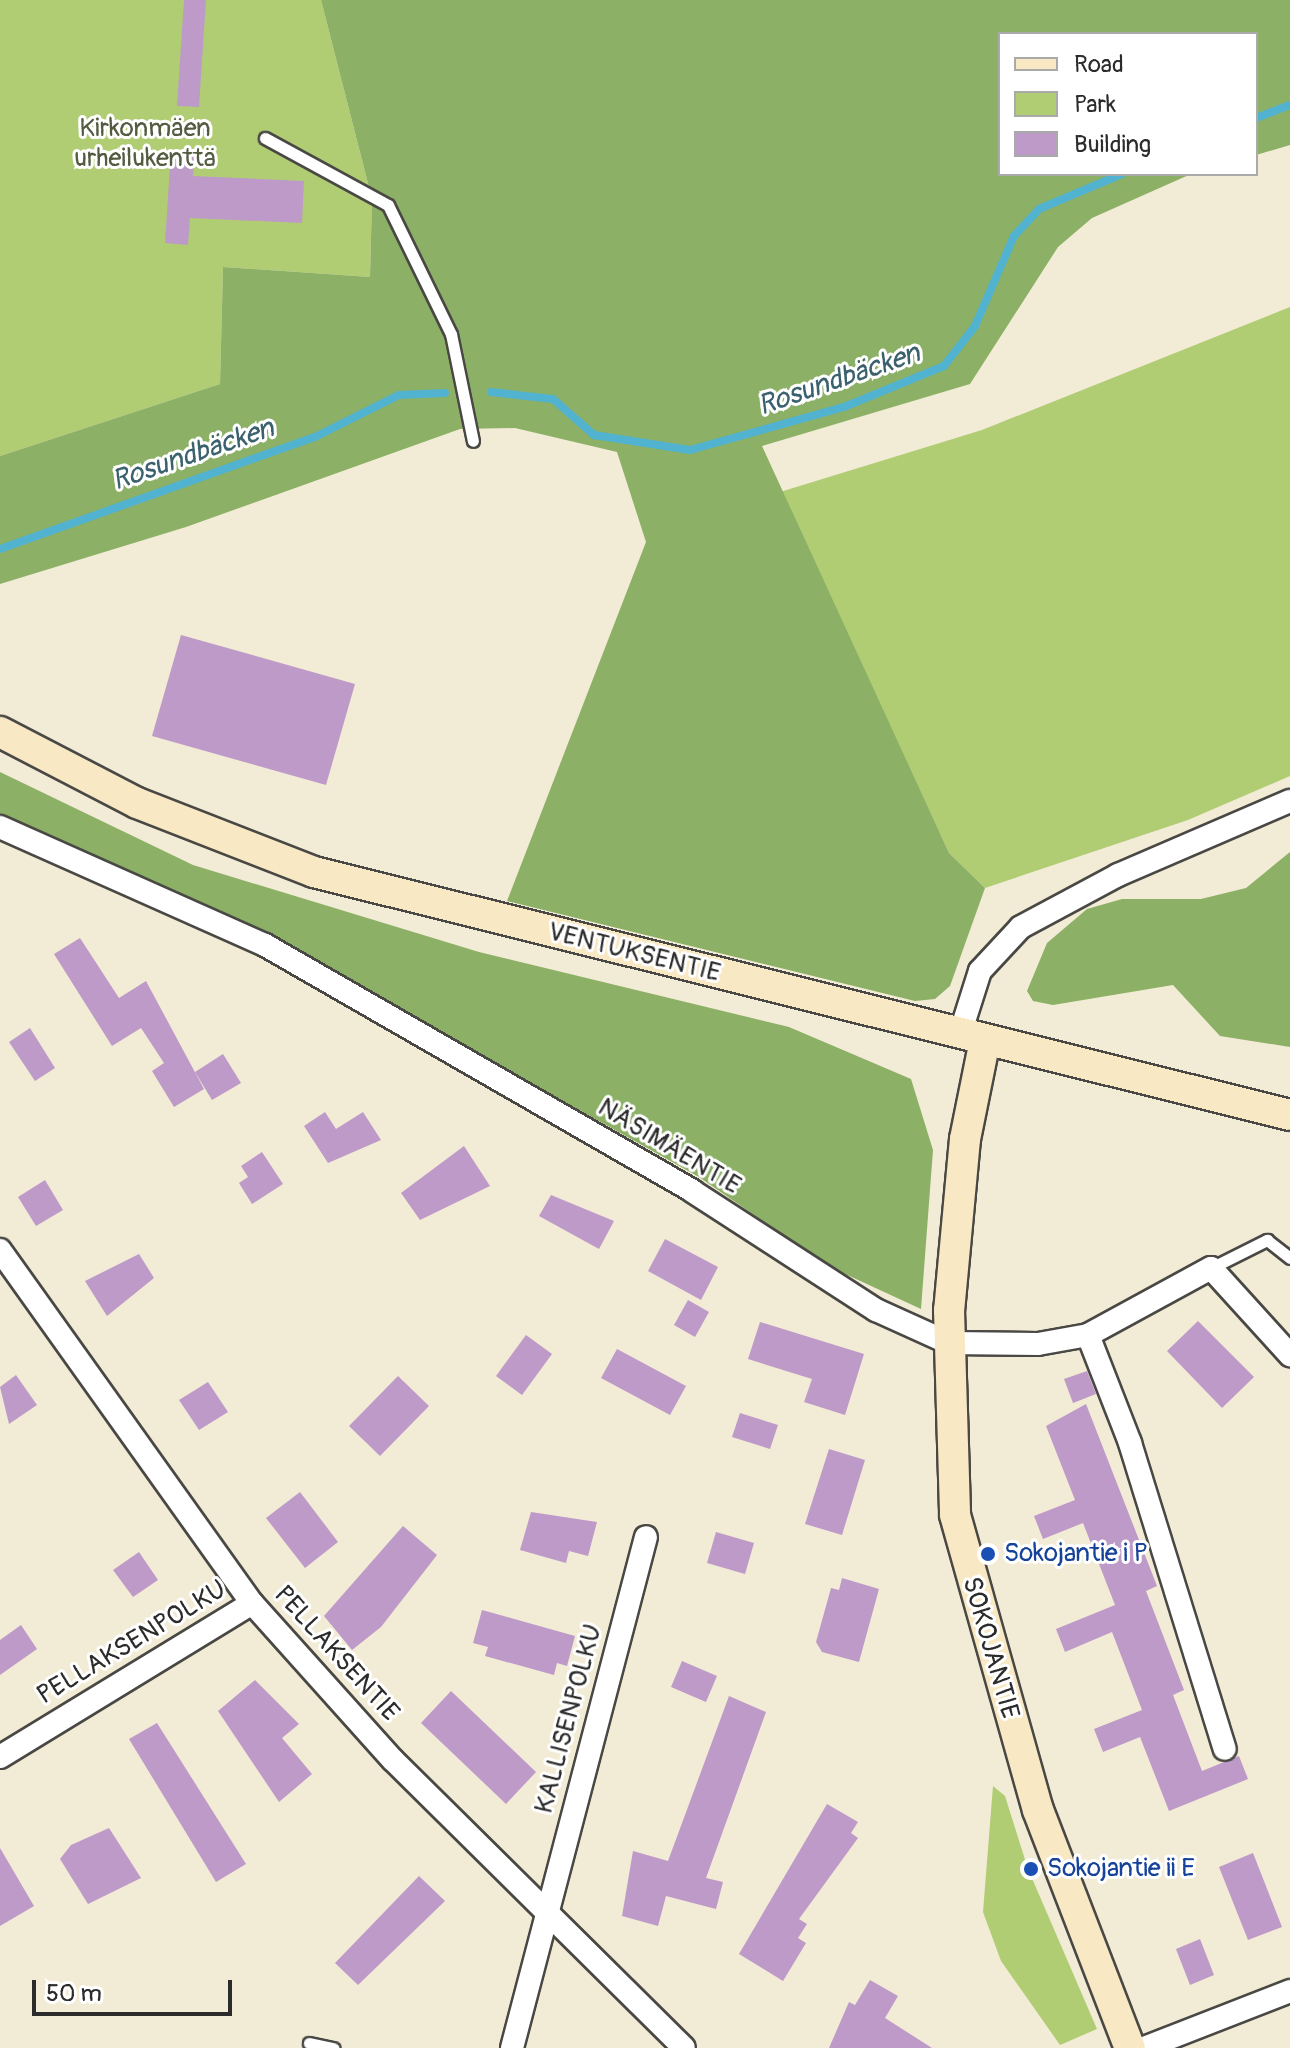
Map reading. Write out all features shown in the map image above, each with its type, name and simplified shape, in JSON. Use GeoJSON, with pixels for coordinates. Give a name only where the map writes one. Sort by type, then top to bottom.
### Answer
{"type":"FeatureCollection","features":[{"type":"Feature","properties":{"kind":"main road","name":"VENTUKSENTIE"},"geometry":{"type":"LineString","coordinates":[[0,732],[137,803],[314,872],[1290,1115]]}},
{"type":"Feature","properties":{"kind":"main road","name":"SOKOJANTIE"},"geometry":{"type":"LineString","coordinates":[[972,1037],[949,1343],[949,1464],[970,1586],[1038,1810],[1130,2048]]}},
{"type":"Feature","properties":{"kind":"street"},"geometry":{"type":"LineString","coordinates":[[972,1037],[980,971],[1021,927],[1118,875],[1290,801]]}},
{"type":"Feature","properties":{"kind":"street","name":"NÄSIMÄENTIE"},"geometry":{"type":"LineString","coordinates":[[0,827],[265,945],[692,1191],[876,1310],[949,1343],[1038,1344],[1088,1335],[1211,1268]]}},
{"type":"Feature","properties":{"kind":"street","name":"PELLAKSENTIE"},"geometry":{"type":"LineString","coordinates":[[4,1264],[252,1603],[393,1760],[684,2048]]}},
{"type":"Feature","properties":{"kind":"street"},"geometry":{"type":"LineString","coordinates":[[1211,1268],[1290,1355]]}},
{"type":"Feature","properties":{"kind":"street"},"geometry":{"type":"LineString","coordinates":[[1088,1335],[1130,1443],[1225,1749]]}},
{"type":"Feature","properties":{"kind":"street","name":"KALLISENPOLKU"},"geometry":{"type":"LineString","coordinates":[[512,2048],[646,1537]]}},
{"type":"Feature","properties":{"kind":"street","name":"PELLAKSENPOLKU"},"geometry":{"type":"LineString","coordinates":[[0,1757],[252,1603]]}},
{"type":"Feature","properties":{"kind":"street"},"geometry":{"type":"LineString","coordinates":[[1144,2048],[1290,1991]]}},
{"type":"Feature","properties":{"kind":"lane"},"geometry":{"type":"LineString","coordinates":[[265,138],[388,205],[451,334],[473,441]]}},
{"type":"Feature","properties":{"kind":"lane"},"geometry":{"type":"LineString","coordinates":[[1211,1268],[1267,1240],[1290,1258]]}},
{"type":"Feature","properties":{"kind":"lane"},"geometry":{"type":"LineString","coordinates":[[309,2043],[333,2048]]}},
{"type":"Feature","properties":{"kind":"green space","name":"Kirkonmäen urheilukenttä"},"geometry":{"type":"Polygon","coordinates":[[[0,0],[321,0],[372,199],[370,277],[223,267],[220,384],[0,456],[0,0]]]}},
{"type":"Feature","properties":{"kind":"green space"},"geometry":{"type":"Polygon","coordinates":[[[321,0],[1290,0],[1290,145],[1258,154],[1258,32],[998,32],[998,176],[1186,176],[1092,218],[1058,247],[970,384],[762,446],[949,853],[985,888],[950,986],[935,999],[915,1001],[507,901],[646,542],[617,452],[515,428],[460,429],[186,527],[0,584],[0,456],[220,384],[223,267],[370,277],[372,199],[321,0]]]}},
{"type":"Feature","properties":{"kind":"green space"},"geometry":{"type":"Polygon","coordinates":[[[1290,307],[1290,776],[1188,820],[985,888],[949,853],[780,492],[982,430],[1290,307]]]}},
{"type":"Feature","properties":{"kind":"green space"},"geometry":{"type":"Polygon","coordinates":[[[0,772],[193,865],[479,952],[789,1027],[911,1079],[933,1150],[921,1309],[830,1267],[699,1177],[270,937],[0,817],[0,772]]]}},
{"type":"Feature","properties":{"kind":"green space"},"geometry":{"type":"Polygon","coordinates":[[[1290,852],[1290,1047],[1220,1036],[1173,985],[1053,1005],[1033,1001],[1027,991],[1047,943],[1087,909],[1122,899],[1201,899],[1246,888],[1290,852]]]}},
{"type":"Feature","properties":{"kind":"green space"},"geometry":{"type":"Polygon","coordinates":[[[993,1786],[1005,1796],[1028,1869],[1097,2029],[1060,2045],[1001,1961],[983,1912],[993,1786]]]}},
{"type":"Feature","properties":{"kind":"building"},"geometry":{"type":"Polygon","coordinates":[[[184,0],[206,0],[199,107],[177,106],[184,0]]]}},
{"type":"Feature","properties":{"kind":"building"},"geometry":{"type":"Polygon","coordinates":[[[171,150],[195,151],[193,176],[304,181],[302,223],[190,218],[188,245],[165,243],[171,150]]]}},
{"type":"Feature","properties":{"kind":"building"},"geometry":{"type":"Polygon","coordinates":[[[181,635],[355,684],[326,785],[152,736],[181,635]]]}},
{"type":"Feature","properties":{"kind":"building"},"geometry":{"type":"Polygon","coordinates":[[[80,938],[119,998],[146,981],[204,1089],[174,1107],[152,1071],[164,1063],[141,1028],[112,1046],[54,954],[80,938]]]}},
{"type":"Feature","properties":{"kind":"building"},"geometry":{"type":"Polygon","coordinates":[[[30,1028],[55,1068],[35,1081],[9,1042],[30,1028]]]}},
{"type":"Feature","properties":{"kind":"building"},"geometry":{"type":"Polygon","coordinates":[[[223,1054],[241,1083],[212,1100],[195,1072],[223,1054]]]}},
{"type":"Feature","properties":{"kind":"building"},"geometry":{"type":"Polygon","coordinates":[[[325,1112],[336,1129],[363,1112],[381,1140],[328,1163],[304,1126],[325,1112]]]}},
{"type":"Feature","properties":{"kind":"building"},"geometry":{"type":"Polygon","coordinates":[[[464,1146],[490,1186],[420,1220],[401,1193],[464,1146]]]}},
{"type":"Feature","properties":{"kind":"building"},"geometry":{"type":"Polygon","coordinates":[[[262,1152],[283,1184],[252,1204],[239,1183],[248,1177],[241,1166],[262,1152]]]}},
{"type":"Feature","properties":{"kind":"building"},"geometry":{"type":"Polygon","coordinates":[[[45,1180],[63,1210],[36,1226],[18,1197],[45,1180]]]}},
{"type":"Feature","properties":{"kind":"building"},"geometry":{"type":"Polygon","coordinates":[[[551,1195],[614,1221],[599,1249],[539,1216],[551,1195]]]}},
{"type":"Feature","properties":{"kind":"building"},"geometry":{"type":"Polygon","coordinates":[[[665,1239],[718,1267],[701,1300],[648,1271],[665,1239]]]}},
{"type":"Feature","properties":{"kind":"building"},"geometry":{"type":"Polygon","coordinates":[[[139,1254],[154,1278],[107,1316],[85,1281],[139,1254]]]}},
{"type":"Feature","properties":{"kind":"building"},"geometry":{"type":"Polygon","coordinates":[[[688,1300],[709,1312],[695,1337],[674,1325],[688,1300]]]}},
{"type":"Feature","properties":{"kind":"building"},"geometry":{"type":"Polygon","coordinates":[[[1198,1321],[1254,1377],[1222,1408],[1167,1351],[1198,1321]]]}},
{"type":"Feature","properties":{"kind":"building"},"geometry":{"type":"Polygon","coordinates":[[[760,1322],[864,1354],[845,1415],[804,1402],[812,1379],[748,1359],[760,1322]]]}},
{"type":"Feature","properties":{"kind":"building"},"geometry":{"type":"Polygon","coordinates":[[[526,1335],[552,1354],[522,1395],[496,1376],[526,1335]]]}},
{"type":"Feature","properties":{"kind":"building"},"geometry":{"type":"Polygon","coordinates":[[[617,1349],[686,1386],[670,1415],[601,1378],[617,1349]]]}},
{"type":"Feature","properties":{"kind":"building"},"geometry":{"type":"Polygon","coordinates":[[[1087,1371],[1096,1394],[1073,1403],[1064,1379],[1087,1371]]]}},
{"type":"Feature","properties":{"kind":"building"},"geometry":{"type":"Polygon","coordinates":[[[16,1375],[37,1405],[9,1424],[0,1387],[16,1375]]]}},
{"type":"Feature","properties":{"kind":"building"},"geometry":{"type":"Polygon","coordinates":[[[398,1376],[429,1406],[380,1456],[349,1426],[398,1376]]]}},
{"type":"Feature","properties":{"kind":"building"},"geometry":{"type":"Polygon","coordinates":[[[208,1382],[228,1412],[199,1430],[179,1400],[208,1382]]]}},
{"type":"Feature","properties":{"kind":"building"},"geometry":{"type":"Polygon","coordinates":[[[1086,1404],[1157,1586],[1146,1591],[1184,1690],[1173,1695],[1202,1771],[1239,1756],[1248,1779],[1169,1811],[1140,1737],[1103,1752],[1094,1729],[1142,1710],[1112,1632],[1065,1652],[1056,1629],[1115,1605],[1083,1523],[1043,1539],[1034,1516],[1075,1500],[1046,1426],[1086,1404]]]}},
{"type":"Feature","properties":{"kind":"building"},"geometry":{"type":"Polygon","coordinates":[[[740,1413],[778,1425],[770,1449],[732,1437],[740,1413]]]}},
{"type":"Feature","properties":{"kind":"building"},"geometry":{"type":"Polygon","coordinates":[[[829,1449],[865,1460],[842,1535],[805,1524],[829,1449]]]}},
{"type":"Feature","properties":{"kind":"building"},"geometry":{"type":"Polygon","coordinates":[[[300,1492],[338,1542],[305,1568],[266,1518],[300,1492]]]}},
{"type":"Feature","properties":{"kind":"building"},"geometry":{"type":"Polygon","coordinates":[[[531,1512],[597,1522],[588,1556],[569,1551],[566,1563],[520,1550],[531,1512]]]}},
{"type":"Feature","properties":{"kind":"building"},"geometry":{"type":"Polygon","coordinates":[[[403,1526],[437,1555],[381,1627],[352,1650],[324,1616],[403,1526]]]}},
{"type":"Feature","properties":{"kind":"building"},"geometry":{"type":"Polygon","coordinates":[[[716,1532],[754,1543],[745,1574],[707,1563],[716,1532]]]}},
{"type":"Feature","properties":{"kind":"building"},"geometry":{"type":"Polygon","coordinates":[[[139,1552],[158,1580],[133,1597],[113,1570],[139,1552]]]}},
{"type":"Feature","properties":{"kind":"building"},"geometry":{"type":"Polygon","coordinates":[[[842,1578],[879,1589],[859,1662],[822,1652],[816,1642],[831,1588],[839,1590],[842,1578]]]}},
{"type":"Feature","properties":{"kind":"building"},"geometry":{"type":"Polygon","coordinates":[[[482,1610],[575,1636],[567,1666],[557,1663],[554,1675],[485,1656],[488,1647],[473,1643],[482,1610]]]}},
{"type":"Feature","properties":{"kind":"building"},"geometry":{"type":"Polygon","coordinates":[[[21,1625],[37,1649],[0,1675],[0,1640],[21,1625]]]}},
{"type":"Feature","properties":{"kind":"building"},"geometry":{"type":"Polygon","coordinates":[[[682,1661],[717,1676],[706,1702],[671,1687],[682,1661]]]}},
{"type":"Feature","properties":{"kind":"building"},"geometry":{"type":"Polygon","coordinates":[[[255,1680],[299,1724],[282,1738],[312,1774],[279,1802],[218,1711],[255,1680]]]}},
{"type":"Feature","properties":{"kind":"building"},"geometry":{"type":"Polygon","coordinates":[[[451,1691],[536,1772],[506,1804],[421,1723],[451,1691]]]}},
{"type":"Feature","properties":{"kind":"building"},"geometry":{"type":"Polygon","coordinates":[[[729,1696],[766,1712],[706,1878],[723,1882],[716,1909],[666,1896],[658,1926],[622,1916],[633,1851],[668,1861],[729,1696]]]}},
{"type":"Feature","properties":{"kind":"building"},"geometry":{"type":"Polygon","coordinates":[[[157,1723],[246,1864],[216,1882],[129,1739],[157,1723]]]}},
{"type":"Feature","properties":{"kind":"building"},"geometry":{"type":"Polygon","coordinates":[[[827,1804],[858,1822],[851,1833],[858,1838],[799,1919],[807,1924],[798,1938],[806,1943],[783,1981],[739,1954],[827,1804]]]}},
{"type":"Feature","properties":{"kind":"building"},"geometry":{"type":"Polygon","coordinates":[[[109,1828],[141,1878],[88,1904],[60,1859],[71,1845],[109,1828]]]}},
{"type":"Feature","properties":{"kind":"building"},"geometry":{"type":"Polygon","coordinates":[[[0,1848],[34,1906],[0,1926],[0,1848]]]}},
{"type":"Feature","properties":{"kind":"building"},"geometry":{"type":"Polygon","coordinates":[[[1253,1853],[1282,1927],[1248,1940],[1219,1867],[1253,1853]]]}},
{"type":"Feature","properties":{"kind":"building"},"geometry":{"type":"Polygon","coordinates":[[[419,1876],[445,1901],[358,1985],[335,1963],[419,1876]]]}},
{"type":"Feature","properties":{"kind":"building"},"geometry":{"type":"Polygon","coordinates":[[[1200,1939],[1214,1975],[1190,1985],[1176,1949],[1200,1939]]]}},
{"type":"Feature","properties":{"kind":"building"},"geometry":{"type":"Polygon","coordinates":[[[870,1980],[898,1996],[885,2018],[932,2048],[829,2048],[849,2002],[855,2005],[870,1980]]]}},
{"type":"Feature","properties":{"kind":"waterway","name":"Rosundbäcken"},"geometry":{"type":"LineString","coordinates":[[1258,117],[1290,105]]}},
{"type":"Feature","properties":{"kind":"waterway","name":"Rosundbäcken"},"geometry":{"type":"LineString","coordinates":[[491,392],[553,399],[594,435],[690,450],[844,407],[944,366],[975,326],[1014,236],[1039,209],[1117,176]]}},
{"type":"Feature","properties":{"kind":"waterway","name":"Rosundbäcken"},"geometry":{"type":"LineString","coordinates":[[0,549],[315,437],[399,395],[445,393]]}},
{"type":"Feature","properties":{"kind":"place","name":"Sokojantie i P"},"geometry":{"type":"Point","coordinates":[988,1554]}},
{"type":"Feature","properties":{"kind":"place","name":"Sokojantie ii E"},"geometry":{"type":"Point","coordinates":[1031,1869]}}]}
